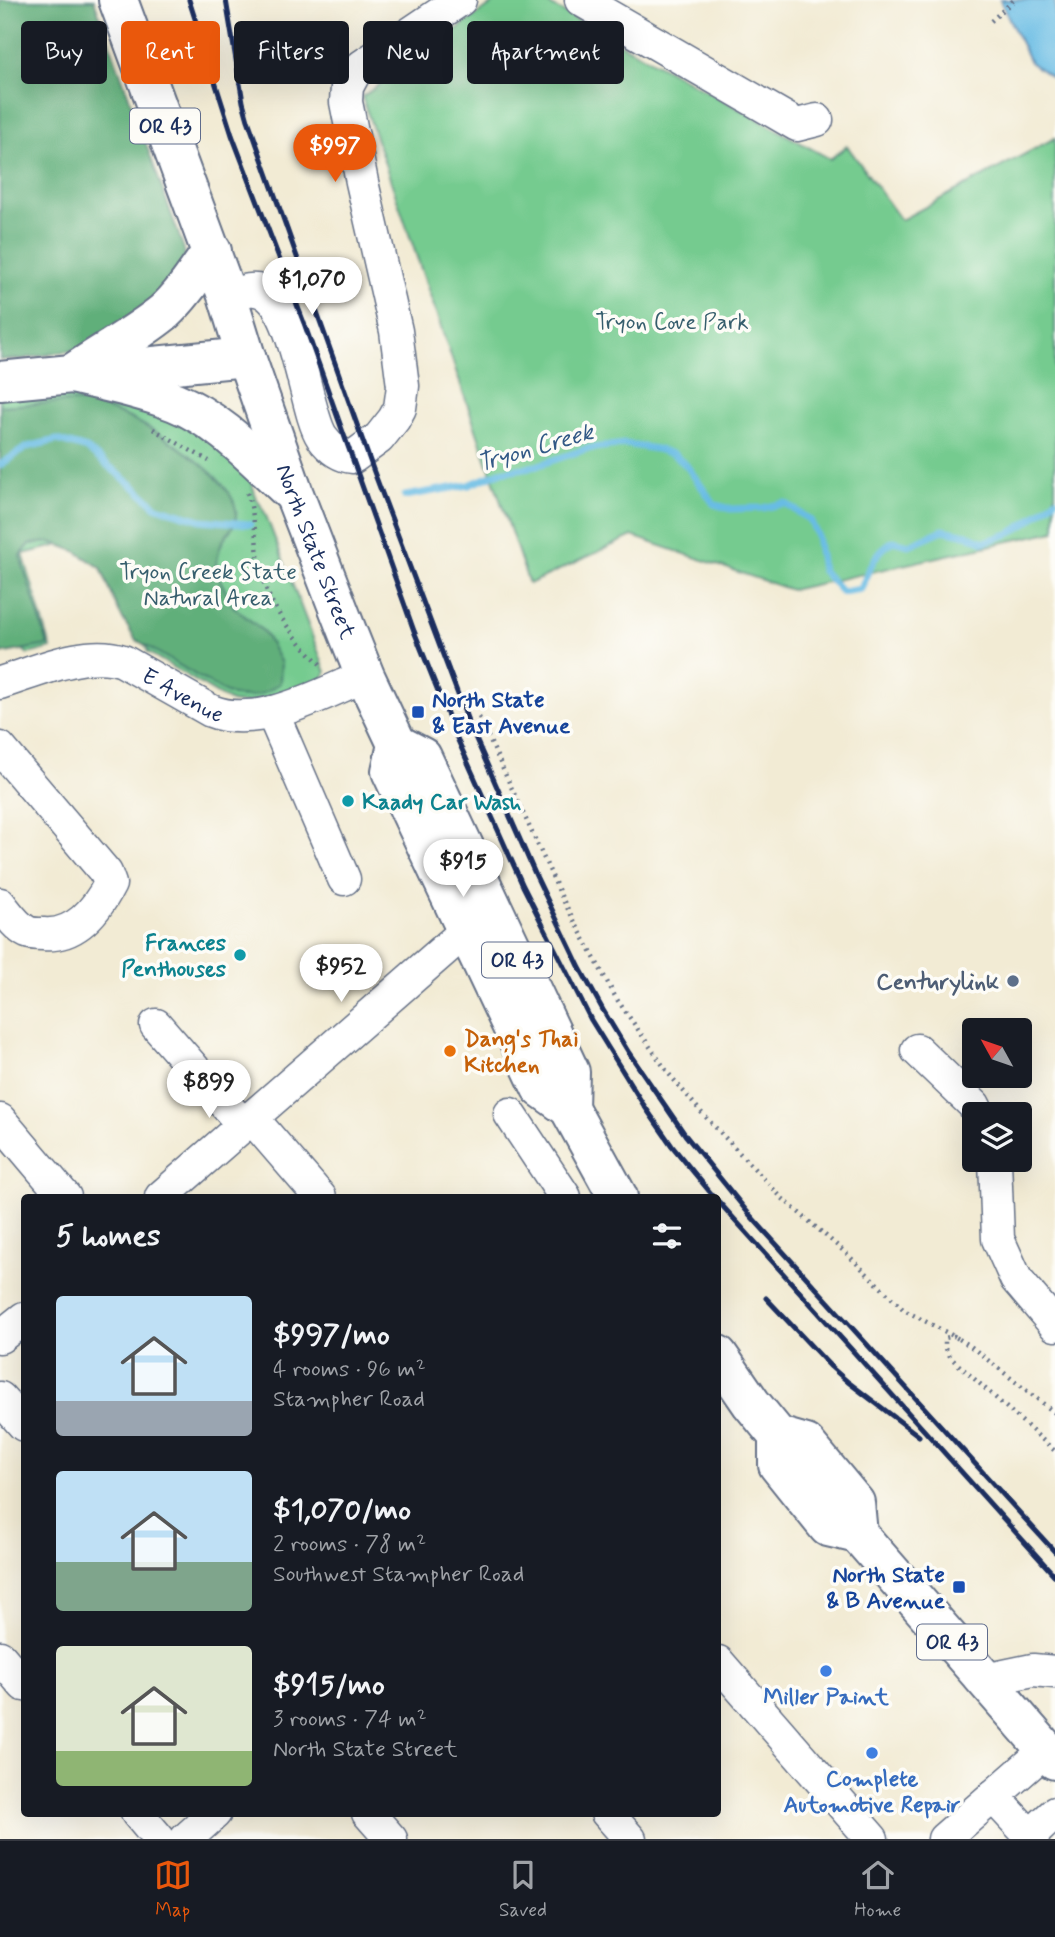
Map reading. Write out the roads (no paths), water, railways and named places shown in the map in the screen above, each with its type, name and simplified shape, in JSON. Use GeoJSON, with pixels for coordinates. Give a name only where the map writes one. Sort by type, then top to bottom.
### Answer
{"type":"FeatureCollection","features":[{"type":"Feature","properties":{"kind":"main road","name":"OR 43"},"geometry":{"type":"LineString","coordinates":[[118,0],[212,251],[246,357]]}},
{"type":"Feature","properties":{"kind":"main road"},"geometry":{"type":"LineString","coordinates":[[72,374],[164,311],[179,296],[212,251]]}},
{"type":"Feature","properties":{"kind":"main road"},"geometry":{"type":"LineString","coordinates":[[0,381],[246,357]]}},
{"type":"Feature","properties":{"kind":"main road","name":"North State Street"},"geometry":{"type":"LineString","coordinates":[[246,357],[294,494],[351,681],[397,744],[391,771],[480,919],[541,1088],[569,1108],[616,1194]]}},
{"type":"Feature","properties":{"kind":"main road"},"geometry":{"type":"LineString","coordinates":[[72,374],[145,392],[176,402],[195,412],[227,434],[294,494]]}},
{"type":"Feature","properties":{"kind":"main road","name":"OR 43"},"geometry":{"type":"LineString","coordinates":[[721,1359],[778,1436],[778,1465],[828,1527],[858,1534],[1051,1755]]}},
{"type":"Feature","properties":{"kind":"street"},"geometry":{"type":"LineString","coordinates":[[228,298],[251,290],[267,294],[278,304],[292,337],[321,435],[335,451],[353,457],[379,438],[400,408],[403,386],[396,331],[346,102],[347,87],[362,66],[460,0]]}},
{"type":"Feature","properties":{"kind":"street"},"geometry":{"type":"LineString","coordinates":[[581,0],[797,125],[817,120]]}},
{"type":"Feature","properties":{"kind":"street","name":"E Avenue"},"geometry":{"type":"LineString","coordinates":[[0,683],[89,657],[108,657],[122,661],[222,715],[250,717],[303,702],[351,681]]}},
{"type":"Feature","properties":{"kind":"street"},"geometry":{"type":"LineString","coordinates":[[272,712],[344,879]]}},
{"type":"Feature","properties":{"kind":"street"},"geometry":{"type":"LineString","coordinates":[[0,748],[106,873],[110,884],[87,918],[66,931],[48,935],[30,933],[18,926],[0,904]]}},
{"type":"Feature","properties":{"kind":"street"},"geometry":{"type":"LineString","coordinates":[[164,1194],[480,919]]}},
{"type":"Feature","properties":{"kind":"street"},"geometry":{"type":"LineString","coordinates":[[156,1025],[317,1194]]}},
{"type":"Feature","properties":{"kind":"street"},"geometry":{"type":"LineString","coordinates":[[917,1050],[971,1102]]}},
{"type":"Feature","properties":{"kind":"street"},"geometry":{"type":"LineString","coordinates":[[510,1115],[561,1192],[597,1160]]}},
{"type":"Feature","properties":{"kind":"street"},"geometry":{"type":"LineString","coordinates":[[0,1120],[62,1194]]}},
{"type":"Feature","properties":{"kind":"street"},"geometry":{"type":"LineString","coordinates":[[997,1172],[998,1240],[1016,1279],[1055,1325]]}},
{"type":"Feature","properties":{"kind":"street"},"geometry":{"type":"LineString","coordinates":[[0,1337],[21,1320]]}},
{"type":"Feature","properties":{"kind":"street"},"geometry":{"type":"LineString","coordinates":[[0,1398],[21,1422]]}},
{"type":"Feature","properties":{"kind":"street"},"geometry":{"type":"LineString","coordinates":[[0,1657],[21,1682]]}},
{"type":"Feature","properties":{"kind":"street"},"geometry":{"type":"LineString","coordinates":[[721,1665],[872,1839]]}},
{"type":"Feature","properties":{"kind":"street"},"geometry":{"type":"LineString","coordinates":[[985,1680],[1033,1670],[1055,1672]]}},
{"type":"Feature","properties":{"kind":"street"},"geometry":{"type":"LineString","coordinates":[[944,1839],[993,1796],[1051,1755]]}},
{"type":"Feature","properties":{"kind":"street"},"geometry":{"type":"LineString","coordinates":[[993,1796],[1043,1828]]}},
{"type":"Feature","properties":{"kind":"street"},"geometry":{"type":"LineString","coordinates":[[140,1817],[159,1839]]}},
{"type":"Feature","properties":{"kind":"street"},"geometry":{"type":"LineString","coordinates":[[186,1839],[211,1817]]}},
{"type":"Feature","properties":{"kind":"street"},"geometry":{"type":"LineString","coordinates":[[372,1817],[391,1839]]}},
{"type":"Feature","properties":{"kind":"water"},"geometry":{"type":"Polygon","coordinates":[[[1000,0],[1055,0],[1055,80],[1030,62],[1000,0]]]}},
{"type":"Feature","properties":{"kind":"waterway","name":"Tryon Creek"},"geometry":{"type":"LineString","coordinates":[[0,465],[27,447],[57,440],[87,449],[157,507],[201,520],[250,524]]}},
{"type":"Feature","properties":{"kind":"waterway","name":"Tryon Creek"},"geometry":{"type":"LineString","coordinates":[[405,496],[469,485],[500,472],[536,466],[586,449],[625,444],[656,449],[673,454],[686,465],[714,504],[730,509],[763,508],[785,503],[810,520],[817,535],[822,570],[842,592],[861,589],[877,556],[893,541],[909,545],[943,530],[984,542],[1011,533],[1055,500]]}},
{"type":"Feature","properties":{"kind":"railway"},"geometry":{"type":"LineString","coordinates":[[189,0],[232,135],[304,323],[414,631],[456,736],[523,886],[591,1020],[672,1146],[712,1194]]}},
{"type":"Feature","properties":{"kind":"railway"},"geometry":{"type":"LineString","coordinates":[[226,0],[248,120],[374,472],[468,721],[580,968],[629,1053],[686,1136],[749,1214],[1055,1552]]}},
{"type":"Feature","properties":{"kind":"railway"},"geometry":{"type":"LineString","coordinates":[[721,1204],[1055,1576]]}},
{"type":"Feature","properties":{"kind":"railway"},"geometry":{"type":"LineString","coordinates":[[766,1298],[831,1367],[919,1436]]}},
{"type":"Feature","properties":{"kind":"place","name":"North State & East Avenue"},"geometry":{"type":"Point","coordinates":[418,712]}},
{"type":"Feature","properties":{"kind":"place","name":"Kaady Car Wash"},"geometry":{"type":"Point","coordinates":[348,801]}},
{"type":"Feature","properties":{"kind":"place","name":"Frances Penthouses"},"geometry":{"type":"Point","coordinates":[240,955]}},
{"type":"Feature","properties":{"kind":"place","name":"Centurylink"},"geometry":{"type":"Point","coordinates":[1013,981]}},
{"type":"Feature","properties":{"kind":"place","name":"Dang's Thai Kitchen"},"geometry":{"type":"Point","coordinates":[450,1051]}},
{"type":"Feature","properties":{"kind":"place","name":"North State & B Avenue"},"geometry":{"type":"Point","coordinates":[959,1587]}},
{"type":"Feature","properties":{"kind":"place","name":"Miller Paint"},"geometry":{"type":"Point","coordinates":[826,1671]}},
{"type":"Feature","properties":{"kind":"place","name":"Complete Automotive Repair"},"geometry":{"type":"Point","coordinates":[872,1753]}},
{"type":"Feature","properties":{"kind":"park label","name":"Tryon Cove Park"},"geometry":{"type":"Point","coordinates":[672,321]}},
{"type":"Feature","properties":{"kind":"park label","name":"Tryon Creek State Natural Area"},"geometry":{"type":"Point","coordinates":[208,584]}}]}
